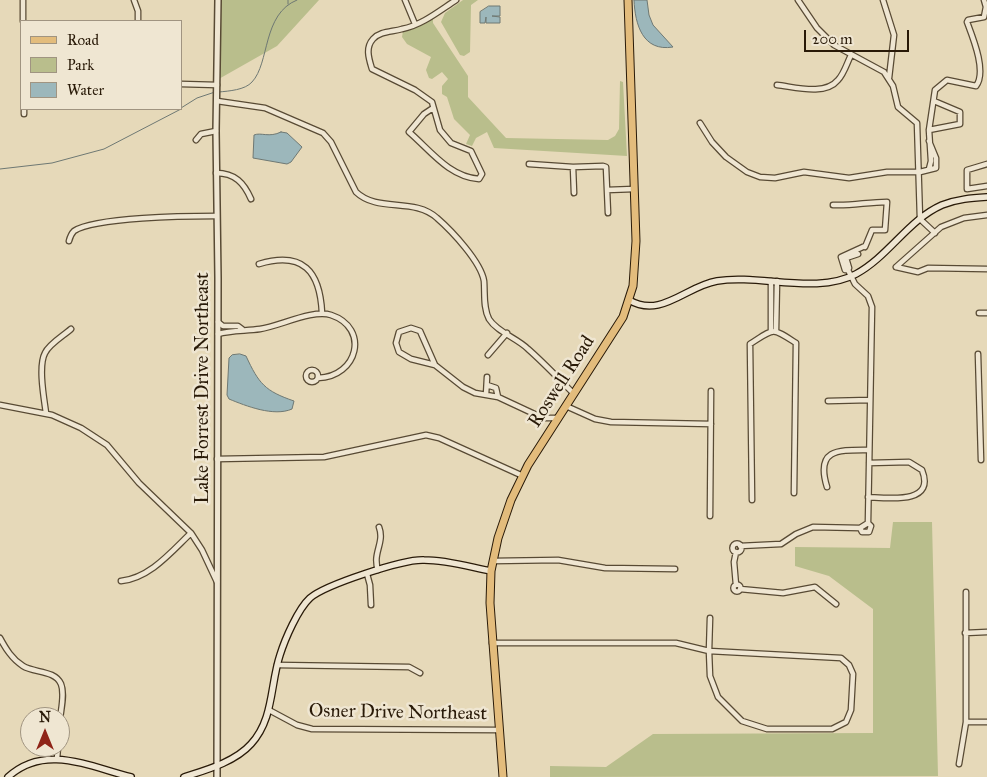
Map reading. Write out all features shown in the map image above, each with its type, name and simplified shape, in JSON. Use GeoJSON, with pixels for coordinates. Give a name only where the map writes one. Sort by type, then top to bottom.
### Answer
{"type":"FeatureCollection","features":[{"type":"Feature","properties":{"kind":"main road","name":"Roswell Road"},"geometry":{"type":"LineString","coordinates":[[503,777],[490,603],[493,561],[504,519],[523,476],[558,418],[616,330],[629,300],[636,266],[628,0]]}},
{"type":"Feature","properties":{"kind":"main road"},"geometry":{"type":"LineString","coordinates":[[629,300],[643,307],[654,307],[710,282],[722,280],[824,282],[873,262],[920,219],[951,202],[987,197]]}},
{"type":"Feature","properties":{"kind":"main road"},"geometry":{"type":"LineString","coordinates":[[184,777],[217,765],[251,744],[262,728],[269,710],[277,665],[285,641],[309,600],[320,592],[378,570],[398,564],[424,560],[492,571]]}},
{"type":"Feature","properties":{"kind":"main road"},"geometry":{"type":"LineString","coordinates":[[8,777],[28,764],[57,759],[75,760],[110,774],[131,777]]}},
{"type":"Feature","properties":{"kind":"street"},"geometry":{"type":"LineString","coordinates":[[23,0],[23,20]]}},
{"type":"Feature","properties":{"kind":"street"},"geometry":{"type":"LineString","coordinates":[[134,0],[138,11],[138,20]]}},
{"type":"Feature","properties":{"kind":"street","name":"Lake Forrest Drive Northeast"},"geometry":{"type":"LineString","coordinates":[[217,777],[218,322],[216,131],[218,0]]}},
{"type":"Feature","properties":{"kind":"street"},"geometry":{"type":"LineString","coordinates":[[405,0],[415,24]]}},
{"type":"Feature","properties":{"kind":"street"},"geometry":{"type":"LineString","coordinates":[[434,108],[424,114],[409,132],[448,166],[460,173],[479,179],[482,174],[472,151],[450,143],[440,130],[434,108],[432,102],[415,90],[372,69],[368,55],[373,39],[383,33],[415,24],[456,0]]}},
{"type":"Feature","properties":{"kind":"street"},"geometry":{"type":"LineString","coordinates":[[798,0],[827,40],[850,56],[879,67],[889,78]]}},
{"type":"Feature","properties":{"kind":"street"},"geometry":{"type":"LineString","coordinates":[[883,0],[894,35],[889,78],[898,107],[918,126],[920,219],[935,233]]}},
{"type":"Feature","properties":{"kind":"street"},"geometry":{"type":"LineString","coordinates":[[700,124],[712,142],[726,157],[747,172],[760,177],[775,178],[804,172],[849,178],[887,172],[920,172],[929,169],[931,161],[929,130],[935,90],[946,80],[969,86],[976,86],[980,82],[982,74],[978,48],[967,22],[968,20],[984,17],[985,0]]}},
{"type":"Feature","properties":{"kind":"street"},"geometry":{"type":"LineString","coordinates":[[777,85],[818,89],[828,87],[840,78],[850,56]]}},
{"type":"Feature","properties":{"kind":"street"},"geometry":{"type":"LineString","coordinates":[[182,84],[217,87]]}},
{"type":"Feature","properties":{"kind":"street"},"geometry":{"type":"LineString","coordinates":[[217,99],[265,108],[320,131],[331,142],[356,192],[362,197],[374,202],[416,206],[436,217],[477,264],[484,281],[488,317],[495,326],[528,348],[574,394]]}},
{"type":"Feature","properties":{"kind":"street"},"geometry":{"type":"LineString","coordinates":[[929,130],[960,124],[960,112],[934,101]]}},
{"type":"Feature","properties":{"kind":"street"},"geometry":{"type":"LineString","coordinates":[[196,140],[202,134],[216,131]]}},
{"type":"Feature","properties":{"kind":"street"},"geometry":{"type":"LineString","coordinates":[[529,164],[606,167],[608,213]]}},
{"type":"Feature","properties":{"kind":"street"},"geometry":{"type":"LineString","coordinates":[[987,164],[967,170],[967,189],[987,186]]}},
{"type":"Feature","properties":{"kind":"street"},"geometry":{"type":"LineString","coordinates":[[573,167],[574,193]]}},
{"type":"Feature","properties":{"kind":"street"},"geometry":{"type":"LineString","coordinates":[[216,173],[228,174],[238,179],[246,188],[251,199]]}},
{"type":"Feature","properties":{"kind":"street"},"geometry":{"type":"LineString","coordinates":[[607,190],[634,189]]}},
{"type":"Feature","properties":{"kind":"street"},"geometry":{"type":"LineString","coordinates":[[833,205],[856,206],[868,202],[887,202],[885,230],[872,230],[860,254],[846,258],[849,273],[855,284],[865,292],[871,304],[868,523],[872,526],[870,532],[862,532],[860,528]]}},
{"type":"Feature","properties":{"kind":"street"},"geometry":{"type":"LineString","coordinates":[[987,215],[964,218],[941,227],[896,267],[918,272],[928,268],[987,270]]}},
{"type":"Feature","properties":{"kind":"street"},"geometry":{"type":"LineString","coordinates":[[69,241],[76,231],[98,224],[168,217],[216,216]]}},
{"type":"Feature","properties":{"kind":"street"},"geometry":{"type":"LineString","coordinates":[[259,264],[271,260],[289,260],[306,267],[318,282],[322,313]]}},
{"type":"Feature","properties":{"kind":"street"},"geometry":{"type":"LineString","coordinates":[[774,281],[774,331]]}},
{"type":"Feature","properties":{"kind":"street"},"geometry":{"type":"LineString","coordinates":[[218,334],[260,329],[322,313],[338,317],[348,327],[355,341],[355,352],[346,368],[336,376],[318,378]]}},
{"type":"Feature","properties":{"kind":"street"},"geometry":{"type":"LineString","coordinates":[[979,313],[987,313]]}},
{"type":"Feature","properties":{"kind":"street"},"geometry":{"type":"LineString","coordinates":[[218,322],[223,326],[234,326],[242,330]]}},
{"type":"Feature","properties":{"kind":"street"},"geometry":{"type":"LineString","coordinates":[[234,326],[234,332]]}},
{"type":"Feature","properties":{"kind":"street"},"geometry":{"type":"LineString","coordinates":[[46,413],[43,386],[43,356],[70,328]]}},
{"type":"Feature","properties":{"kind":"street"},"geometry":{"type":"LineString","coordinates":[[435,365],[420,331],[410,328],[399,332],[396,342],[399,352],[411,359],[435,365],[469,390],[498,397],[543,418],[553,426]]}},
{"type":"Feature","properties":{"kind":"street"},"geometry":{"type":"LineString","coordinates":[[774,331],[796,343],[794,493]]}},
{"type":"Feature","properties":{"kind":"street"},"geometry":{"type":"LineString","coordinates":[[752,500],[750,344],[774,331]]}},
{"type":"Feature","properties":{"kind":"street"},"geometry":{"type":"LineString","coordinates":[[488,355],[507,333]]}},
{"type":"Feature","properties":{"kind":"street"},"geometry":{"type":"LineString","coordinates":[[978,354],[978,389],[984,431],[981,460]]}},
{"type":"Feature","properties":{"kind":"street"},"geometry":{"type":"LineString","coordinates":[[486,395],[487,377]]}},
{"type":"Feature","properties":{"kind":"street"},"geometry":{"type":"LineString","coordinates":[[487,385],[496,388],[498,397]]}},
{"type":"Feature","properties":{"kind":"street"},"geometry":{"type":"LineString","coordinates":[[710,516],[711,391]]}},
{"type":"Feature","properties":{"kind":"street"},"geometry":{"type":"LineString","coordinates":[[828,400],[870,400]]}},
{"type":"Feature","properties":{"kind":"street"},"geometry":{"type":"LineString","coordinates":[[0,405],[46,413],[81,428],[107,445],[139,483],[192,534],[202,550],[217,584]]}},
{"type":"Feature","properties":{"kind":"street"},"geometry":{"type":"LineString","coordinates":[[566,406],[595,419],[610,422],[710,424]]}},
{"type":"Feature","properties":{"kind":"street"},"geometry":{"type":"LineString","coordinates":[[543,418],[558,418]]}},
{"type":"Feature","properties":{"kind":"street"},"geometry":{"type":"LineString","coordinates":[[218,459],[324,457],[426,435],[439,438],[523,476]]}},
{"type":"Feature","properties":{"kind":"street"},"geometry":{"type":"LineString","coordinates":[[827,488],[824,465],[829,454],[838,450],[869,450]]}},
{"type":"Feature","properties":{"kind":"street"},"geometry":{"type":"LineString","coordinates":[[868,497],[912,497],[922,489],[924,481],[922,470],[909,462],[869,463]]}},
{"type":"Feature","properties":{"kind":"street"},"geometry":{"type":"LineString","coordinates":[[836,604],[816,587],[783,593],[740,589],[736,585],[734,562],[736,552],[740,551],[740,546],[781,544],[801,532],[818,526],[860,528],[868,523]]}},
{"type":"Feature","properties":{"kind":"street"},"geometry":{"type":"LineString","coordinates":[[378,570],[376,556],[382,538],[379,527]]}},
{"type":"Feature","properties":{"kind":"street"},"geometry":{"type":"LineString","coordinates":[[121,581],[133,579],[146,573],[192,534]]}},
{"type":"Feature","properties":{"kind":"street"},"geometry":{"type":"LineString","coordinates":[[493,561],[558,560],[606,568],[675,569]]}},
{"type":"Feature","properties":{"kind":"street"},"geometry":{"type":"LineString","coordinates":[[367,574],[370,585],[371,606]]}},
{"type":"Feature","properties":{"kind":"street"},"geometry":{"type":"LineString","coordinates":[[960,764],[966,722],[966,592]]}},
{"type":"Feature","properties":{"kind":"street"},"geometry":{"type":"LineString","coordinates":[[492,643],[676,643],[709,651],[841,658],[849,665],[852,674],[849,718],[842,726],[832,729],[767,729],[749,724],[735,715],[715,692],[710,676],[709,651],[710,618]]}},
{"type":"Feature","properties":{"kind":"street"},"geometry":{"type":"LineString","coordinates":[[966,633],[987,632]]}},
{"type":"Feature","properties":{"kind":"street"},"geometry":{"type":"LineString","coordinates":[[0,638],[10,655],[23,666],[53,675],[60,682],[62,693],[61,707]]}},
{"type":"Feature","properties":{"kind":"street"},"geometry":{"type":"LineString","coordinates":[[277,665],[409,667],[420,673]]}},
{"type":"Feature","properties":{"kind":"street","name":"Osner Drive Northeast"},"geometry":{"type":"LineString","coordinates":[[269,710],[297,725],[312,729],[499,730]]}},
{"type":"Feature","properties":{"kind":"street"},"geometry":{"type":"LineString","coordinates":[[966,722],[987,722]]}},
{"type":"Feature","properties":{"kind":"green space"},"geometry":{"type":"Polygon","coordinates":[[[218,0],[319,0],[277,46],[217,80],[218,0]]]}},
{"type":"Feature","properties":{"kind":"green space"},"geometry":{"type":"Polygon","coordinates":[[[463,0],[478,0],[471,5],[470,52],[464,56],[460,55],[441,22],[445,13],[463,0]]]}},
{"type":"Feature","properties":{"kind":"green space"},"geometry":{"type":"Polygon","coordinates":[[[433,15],[433,23],[468,76],[468,97],[506,138],[608,140],[615,136],[619,129],[620,81],[623,82],[627,156],[494,148],[487,132],[476,138],[472,146],[466,144],[470,135],[454,119],[447,97],[442,94],[442,86],[448,79],[442,72],[432,79],[429,78],[426,70],[431,57],[407,44],[402,37],[403,31],[433,15]]]}},
{"type":"Feature","properties":{"kind":"green space"},"geometry":{"type":"Polygon","coordinates":[[[893,522],[932,522],[938,776],[550,777],[550,766],[606,767],[653,734],[873,733],[873,609],[829,576],[795,566],[795,547],[890,548],[893,522]]]}},
{"type":"Feature","properties":{"kind":"water"},"geometry":{"type":"Polygon","coordinates":[[[634,0],[647,0],[649,15],[653,25],[673,47],[654,45],[643,35],[636,19],[634,0]]]}},
{"type":"Feature","properties":{"kind":"water"},"geometry":{"type":"Polygon","coordinates":[[[489,6],[500,6],[500,16],[492,16],[500,17],[500,23],[486,23],[486,17],[485,23],[480,23],[480,12],[489,6]]]}},
{"type":"Feature","properties":{"kind":"water"},"geometry":{"type":"Polygon","coordinates":[[[281,132],[287,133],[302,147],[291,162],[287,164],[253,158],[254,135],[273,135],[281,132]]]}},
{"type":"Feature","properties":{"kind":"water"},"geometry":{"type":"Polygon","coordinates":[[[240,354],[246,356],[259,380],[269,390],[294,401],[292,409],[277,412],[269,411],[229,399],[227,395],[229,358],[232,355],[240,354]]]}},
{"type":"Feature","properties":{"kind":"waterway"},"geometry":{"type":"LineString","coordinates":[[219,92],[232,91],[249,85],[252,82],[258,74],[272,27],[278,16],[286,7],[297,0]]}},
{"type":"Feature","properties":{"kind":"waterway"},"geometry":{"type":"LineString","coordinates":[[182,107],[197,98],[215,92]]}},
{"type":"Feature","properties":{"kind":"waterway"},"geometry":{"type":"LineString","coordinates":[[0,169],[52,163],[104,149],[179,110]]}}]}
